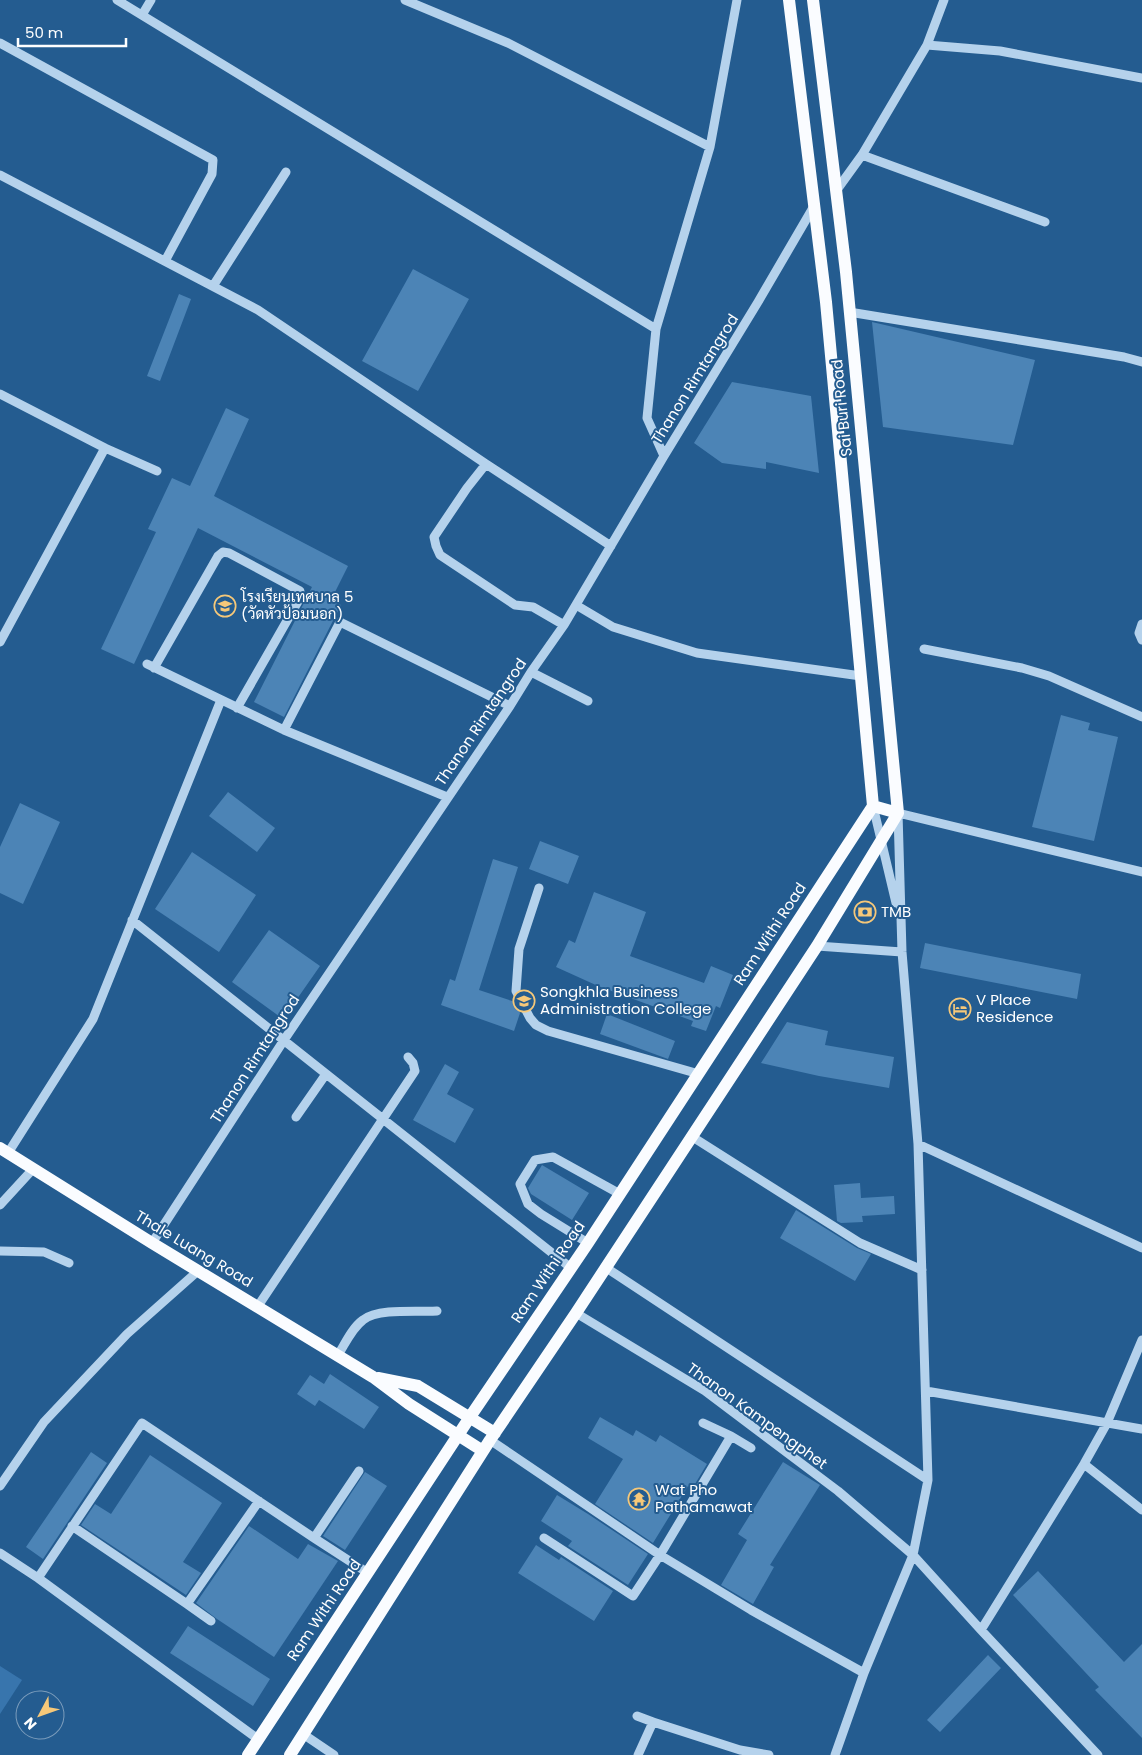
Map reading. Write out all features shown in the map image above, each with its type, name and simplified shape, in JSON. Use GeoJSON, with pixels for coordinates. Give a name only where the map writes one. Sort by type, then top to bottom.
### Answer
{"type":"FeatureCollection","features":[{"type":"Feature","properties":{"kind":"main road","name":"Sai Buri Road"},"geometry":{"type":"LineString","coordinates":[[790,0],[826,302],[873,806]]}},
{"type":"Feature","properties":{"kind":"main road","name":"Sai Buri Road"},"geometry":{"type":"LineString","coordinates":[[813,0],[849,312],[898,813]]}},
{"type":"Feature","properties":{"kind":"main road"},"geometry":{"type":"LineString","coordinates":[[290,1755],[489,1441],[576,1313],[817,946],[898,813],[873,806]]}},
{"type":"Feature","properties":{"kind":"main road","name":"Ram Withi Road"},"geometry":{"type":"LineString","coordinates":[[248,1755],[470,1417],[588,1243],[873,806]]}},
{"type":"Feature","properties":{"kind":"main road","name":"Thale Luang Road"},"geometry":{"type":"LineString","coordinates":[[4,1151],[338,1355],[458,1436],[489,1441]]}},
{"type":"Feature","properties":{"kind":"main road","name":"Thale Luang Road"},"geometry":{"type":"LineString","coordinates":[[373,1377],[418,1386],[470,1417],[489,1441]]}},
{"type":"Feature","properties":{"kind":"street"},"geometry":{"type":"LineString","coordinates":[[117,0],[656,329]]}},
{"type":"Feature","properties":{"kind":"street"},"geometry":{"type":"LineString","coordinates":[[142,15],[151,0]]}},
{"type":"Feature","properties":{"kind":"street"},"geometry":{"type":"LineString","coordinates":[[405,0],[508,43],[710,147]]}},
{"type":"Feature","properties":{"kind":"street"},"geometry":{"type":"LineString","coordinates":[[664,456],[647,418],[656,329],[710,147],[737,0]]}},
{"type":"Feature","properties":{"kind":"street"},"geometry":{"type":"LineString","coordinates":[[836,191],[862,155],[927,45],[944,0]]}},
{"type":"Feature","properties":{"kind":"street"},"geometry":{"type":"LineString","coordinates":[[0,43],[212,160],[212,174],[165,261]]}},
{"type":"Feature","properties":{"kind":"street"},"geometry":{"type":"LineString","coordinates":[[927,45],[1000,51],[1142,78]]}},
{"type":"Feature","properties":{"kind":"street"},"geometry":{"type":"LineString","coordinates":[[862,155],[1045,222]]}},
{"type":"Feature","properties":{"kind":"street"},"geometry":{"type":"LineString","coordinates":[[213,286],[286,172]]}},
{"type":"Feature","properties":{"kind":"street"},"geometry":{"type":"LineString","coordinates":[[0,175],[258,310],[611,546]]}},
{"type":"Feature","properties":{"kind":"street","name":"Thanon Rimtangrod"},"geometry":{"type":"LineString","coordinates":[[152,1243],[284,1040],[564,625],[814,205]]}},
{"type":"Feature","properties":{"kind":"street"},"geometry":{"type":"LineString","coordinates":[[849,312],[1141,358]]}},
{"type":"Feature","properties":{"kind":"street"},"geometry":{"type":"LineString","coordinates":[[1,397],[105,448],[157,471]]}},
{"type":"Feature","properties":{"kind":"street"},"geometry":{"type":"LineString","coordinates":[[0,642],[105,448]]}},
{"type":"Feature","properties":{"kind":"street"},"geometry":{"type":"LineString","coordinates":[[486,464],[467,488],[434,537],[440,555],[515,605],[533,607],[564,625]]}},
{"type":"Feature","properties":{"kind":"street"},"geometry":{"type":"LineString","coordinates":[[237,708],[300,598],[300,592],[229,553],[223,552],[218,556],[150,666],[220,700],[237,708],[284,730],[447,797]]}},
{"type":"Feature","properties":{"kind":"street"},"geometry":{"type":"LineString","coordinates":[[576,605],[613,627],[697,653],[861,676]]}},
{"type":"Feature","properties":{"kind":"street"},"geometry":{"type":"LineString","coordinates":[[284,730],[340,622],[510,706]]}},
{"type":"Feature","properties":{"kind":"street"},"geometry":{"type":"LineString","coordinates":[[1142,624],[1139,633],[1142,640]]}},
{"type":"Feature","properties":{"kind":"street"},"geometry":{"type":"LineString","coordinates":[[924,649],[1022,668],[1049,676],[1142,717]]}},
{"type":"Feature","properties":{"kind":"street"},"geometry":{"type":"LineString","coordinates":[[531,672],[588,701]]}},
{"type":"Feature","properties":{"kind":"street"},"geometry":{"type":"LineString","coordinates":[[4,1151],[92,1019],[220,700]]}},
{"type":"Feature","properties":{"kind":"street"},"geometry":{"type":"LineString","coordinates":[[873,806],[900,920]]}},
{"type":"Feature","properties":{"kind":"street"},"geometry":{"type":"LineString","coordinates":[[835,1755],[864,1673],[913,1555],[928,1480],[918,1144],[900,920],[898,813],[1142,872]]}},
{"type":"Feature","properties":{"kind":"street"},"geometry":{"type":"LineString","coordinates":[[538,888],[520,950],[516,991],[536,1026],[699,1074]]}},
{"type":"Feature","properties":{"kind":"street"},"geometry":{"type":"LineString","coordinates":[[132,920],[571,1268]]}},
{"type":"Feature","properties":{"kind":"street"},"geometry":{"type":"LineString","coordinates":[[817,946],[902,952]]}},
{"type":"Feature","properties":{"kind":"street"},"geometry":{"type":"LineString","coordinates":[[258,1306],[415,1071],[413,1063],[408,1057]]}},
{"type":"Feature","properties":{"kind":"street"},"geometry":{"type":"LineString","coordinates":[[296,1117],[326,1074]]}},
{"type":"Feature","properties":{"kind":"street"},"geometry":{"type":"LineString","coordinates":[[691,1136],[860,1243],[922,1270]]}},
{"type":"Feature","properties":{"kind":"street"},"geometry":{"type":"LineString","coordinates":[[918,1144],[1142,1248]]}},
{"type":"Feature","properties":{"kind":"street"},"geometry":{"type":"LineString","coordinates":[[588,1243],[548,1219],[528,1204],[520,1184],[531,1166],[535,1160],[552,1157],[620,1194]]}},
{"type":"Feature","properties":{"kind":"street"},"geometry":{"type":"LineString","coordinates":[[0,1205],[33,1169]]}},
{"type":"Feature","properties":{"kind":"street"},"geometry":{"type":"LineString","coordinates":[[0,1251],[44,1252],[69,1262]]}},
{"type":"Feature","properties":{"kind":"street"},"geometry":{"type":"LineString","coordinates":[[605,1267],[928,1480]]}},
{"type":"Feature","properties":{"kind":"street"},"geometry":{"type":"LineString","coordinates":[[0,1486],[44,1422],[127,1334],[198,1271]]}},
{"type":"Feature","properties":{"kind":"street"},"geometry":{"type":"LineString","coordinates":[[338,1355],[362,1320],[369,1316],[382,1313],[437,1311]]}},
{"type":"Feature","properties":{"kind":"street","name":"Thanon Kampengphet"},"geometry":{"type":"LineString","coordinates":[[576,1313],[705,1391],[838,1491],[913,1555],[1098,1755]]}},
{"type":"Feature","properties":{"kind":"street"},"geometry":{"type":"LineString","coordinates":[[981,1630],[1108,1423],[1142,1340]]}},
{"type":"Feature","properties":{"kind":"street"},"geometry":{"type":"LineString","coordinates":[[926,1391],[1142,1429]]}},
{"type":"Feature","properties":{"kind":"street"},"geometry":{"type":"LineString","coordinates":[[38,1578],[142,1422],[368,1573]]}},
{"type":"Feature","properties":{"kind":"street"},"geometry":{"type":"LineString","coordinates":[[703,1423],[751,1448]]}},
{"type":"Feature","properties":{"kind":"street"},"geometry":{"type":"LineString","coordinates":[[544,1538],[633,1596],[660,1555],[731,1436]]}},
{"type":"Feature","properties":{"kind":"street"},"geometry":{"type":"LineString","coordinates":[[489,1441],[660,1555],[751,1610],[864,1673]]}},
{"type":"Feature","properties":{"kind":"street"},"geometry":{"type":"LineString","coordinates":[[1084,1464],[1142,1510]]}},
{"type":"Feature","properties":{"kind":"street"},"geometry":{"type":"LineString","coordinates":[[314,1538],[359,1471]]}},
{"type":"Feature","properties":{"kind":"street"},"geometry":{"type":"LineString","coordinates":[[187,1604],[259,1501]]}},
{"type":"Feature","properties":{"kind":"street"},"geometry":{"type":"LineString","coordinates":[[72,1526],[211,1622]]}},
{"type":"Feature","properties":{"kind":"street"},"geometry":{"type":"LineString","coordinates":[[0,1553],[38,1578],[258,1739]]}},
{"type":"Feature","properties":{"kind":"street"},"geometry":{"type":"LineString","coordinates":[[636,1716],[740,1750],[769,1755]]}},
{"type":"Feature","properties":{"kind":"street"},"geometry":{"type":"LineString","coordinates":[[638,1755],[653,1722]]}},
{"type":"Feature","properties":{"kind":"street"},"geometry":{"type":"LineString","coordinates":[[303,1734],[334,1755]]}},
{"type":"Feature","properties":{"kind":"shaded area"},"geometry":{"type":"Polygon","coordinates":[[[0,1666],[22,1680],[0,1714],[0,1666]]]}},
{"type":"Feature","properties":{"kind":"building"},"geometry":{"type":"Polygon","coordinates":[[[413,269],[469,299],[418,391],[362,361],[413,269]]]}},
{"type":"Feature","properties":{"kind":"building"},"geometry":{"type":"Polygon","coordinates":[[[179,294],[191,299],[160,381],[147,376],[179,294]]]}},
{"type":"Feature","properties":{"kind":"building"},"geometry":{"type":"Polygon","coordinates":[[[872,322],[1035,360],[1013,445],[883,427],[872,322]]]}},
{"type":"Feature","properties":{"kind":"building"},"geometry":{"type":"Polygon","coordinates":[[[732,382],[811,396],[819,473],[766,462],[766,469],[722,463],[694,443],[732,382]]]}},
{"type":"Feature","properties":{"kind":"building"},"geometry":{"type":"Polygon","coordinates":[[[226,408],[249,419],[214,496],[348,566],[331,600],[341,605],[284,717],[254,702],[312,587],[198,528],[134,664],[101,649],[156,532],[148,529],[172,478],[190,486],[226,408]]]}},
{"type":"Feature","properties":{"kind":"building"},"geometry":{"type":"Polygon","coordinates":[[[1061,715],[1090,723],[1088,730],[1118,737],[1094,841],[1032,827],[1061,715]]]}},
{"type":"Feature","properties":{"kind":"building"},"geometry":{"type":"Polygon","coordinates":[[[228,792],[275,828],[257,852],[209,816],[228,792]]]}},
{"type":"Feature","properties":{"kind":"building"},"geometry":{"type":"Polygon","coordinates":[[[20,803],[60,822],[23,904],[0,893],[0,847],[20,803]]]}},
{"type":"Feature","properties":{"kind":"building"},"geometry":{"type":"Polygon","coordinates":[[[540,841],[579,856],[568,884],[529,869],[540,841]]]}},
{"type":"Feature","properties":{"kind":"building"},"geometry":{"type":"Polygon","coordinates":[[[192,852],[256,895],[219,952],[155,909],[192,852]]]}},
{"type":"Feature","properties":{"kind":"building"},"geometry":{"type":"Polygon","coordinates":[[[493,859],[518,867],[479,990],[515,1002],[520,1013],[514,1031],[441,1005],[450,979],[455,981],[493,859]]]}},
{"type":"Feature","properties":{"kind":"building"},"geometry":{"type":"Polygon","coordinates":[[[594,892],[646,912],[630,956],[704,983],[711,966],[733,975],[720,1008],[716,1006],[706,1031],[691,1026],[693,1021],[598,986],[556,967],[569,940],[575,943],[594,892]]]}},
{"type":"Feature","properties":{"kind":"building"},"geometry":{"type":"Polygon","coordinates":[[[269,930],[320,966],[283,1019],[232,982],[269,930]]]}},
{"type":"Feature","properties":{"kind":"building"},"geometry":{"type":"Polygon","coordinates":[[[925,943],[1081,974],[1077,999],[920,968],[925,943]]]}},
{"type":"Feature","properties":{"kind":"building"},"geometry":{"type":"Polygon","coordinates":[[[607,1014],[675,1041],[668,1059],[600,1034],[607,1014]]]}},
{"type":"Feature","properties":{"kind":"building"},"geometry":{"type":"Polygon","coordinates":[[[787,1022],[828,1031],[825,1045],[894,1057],[889,1088],[819,1076],[761,1063],[787,1022]]]}},
{"type":"Feature","properties":{"kind":"building"},"geometry":{"type":"Polygon","coordinates":[[[445,1064],[459,1072],[447,1094],[474,1109],[455,1143],[413,1120],[445,1064]]]}},
{"type":"Feature","properties":{"kind":"building"},"geometry":{"type":"Polygon","coordinates":[[[542,1165],[589,1193],[572,1220],[531,1194],[528,1188],[542,1165]]]}},
{"type":"Feature","properties":{"kind":"building"},"geometry":{"type":"Polygon","coordinates":[[[860,1183],[861,1198],[894,1196],[895,1214],[862,1216],[863,1222],[841,1223],[837,1221],[834,1185],[860,1183]]]}},
{"type":"Feature","properties":{"kind":"building"},"geometry":{"type":"Polygon","coordinates":[[[796,1210],[857,1248],[871,1254],[855,1281],[780,1238],[796,1210]]]}},
{"type":"Feature","properties":{"kind":"building"},"geometry":{"type":"Polygon","coordinates":[[[330,1374],[379,1407],[364,1429],[319,1400],[315,1406],[297,1394],[310,1375],[324,1384],[330,1374]]]}},
{"type":"Feature","properties":{"kind":"building"},"geometry":{"type":"Polygon","coordinates":[[[600,1417],[633,1436],[636,1430],[656,1442],[660,1435],[707,1464],[692,1489],[688,1486],[653,1543],[595,1504],[623,1459],[588,1438],[600,1417]]]}},
{"type":"Feature","properties":{"kind":"building"},"geometry":{"type":"Polygon","coordinates":[[[91,1452],[107,1463],[43,1559],[26,1547],[91,1452]]]}},
{"type":"Feature","properties":{"kind":"building"},"geometry":{"type":"Polygon","coordinates":[[[150,1455],[222,1503],[183,1562],[201,1573],[186,1595],[81,1525],[95,1504],[111,1514],[150,1455]]]}},
{"type":"Feature","properties":{"kind":"building"},"geometry":{"type":"Polygon","coordinates":[[[783,1462],[820,1485],[770,1565],[774,1567],[753,1604],[721,1585],[747,1540],[738,1534],[783,1462]]]}},
{"type":"Feature","properties":{"kind":"building"},"geometry":{"type":"Polygon","coordinates":[[[365,1472],[387,1486],[345,1550],[323,1536],[365,1472]]]}},
{"type":"Feature","properties":{"kind":"building","name":"Wat Pho Pathamawat"},"geometry":{"type":"Polygon","coordinates":[[[557,1495],[648,1554],[628,1585],[568,1546],[572,1541],[541,1521],[557,1495]]]}},
{"type":"Feature","properties":{"kind":"building"},"geometry":{"type":"Polygon","coordinates":[[[249,1526],[298,1559],[308,1544],[338,1561],[274,1657],[196,1603],[249,1526]]]}},
{"type":"Feature","properties":{"kind":"building"},"geometry":{"type":"Polygon","coordinates":[[[536,1545],[559,1560],[561,1557],[613,1591],[594,1621],[518,1573],[536,1545]]]}},
{"type":"Feature","properties":{"kind":"building"},"geometry":{"type":"Polygon","coordinates":[[[1038,1571],[1124,1662],[1142,1644],[1142,1738],[1095,1690],[1099,1687],[1013,1595],[1038,1571]]]}},
{"type":"Feature","properties":{"kind":"building"},"geometry":{"type":"Polygon","coordinates":[[[188,1626],[270,1679],[253,1706],[170,1653],[188,1626]]]}},
{"type":"Feature","properties":{"kind":"building"},"geometry":{"type":"Polygon","coordinates":[[[988,1655],[1001,1668],[940,1732],[927,1720],[988,1655]]]}},
{"type":"Feature","properties":{"kind":"place","name":"โรงเรียนเทศบาล 5 (วัดหัวป้อมนอก)"},"geometry":{"type":"Point","coordinates":[225,606]}},
{"type":"Feature","properties":{"kind":"place","name":"TMB"},"geometry":{"type":"Point","coordinates":[865,912]}},
{"type":"Feature","properties":{"kind":"place","name":"Songkhla Business Administration College"},"geometry":{"type":"Point","coordinates":[524,1001]}},
{"type":"Feature","properties":{"kind":"place","name":"V Place Residence"},"geometry":{"type":"Point","coordinates":[960,1009]}},
{"type":"Feature","properties":{"kind":"place","name":"Wat Pho Pathamawat"},"geometry":{"type":"Point","coordinates":[639,1499]}}]}
